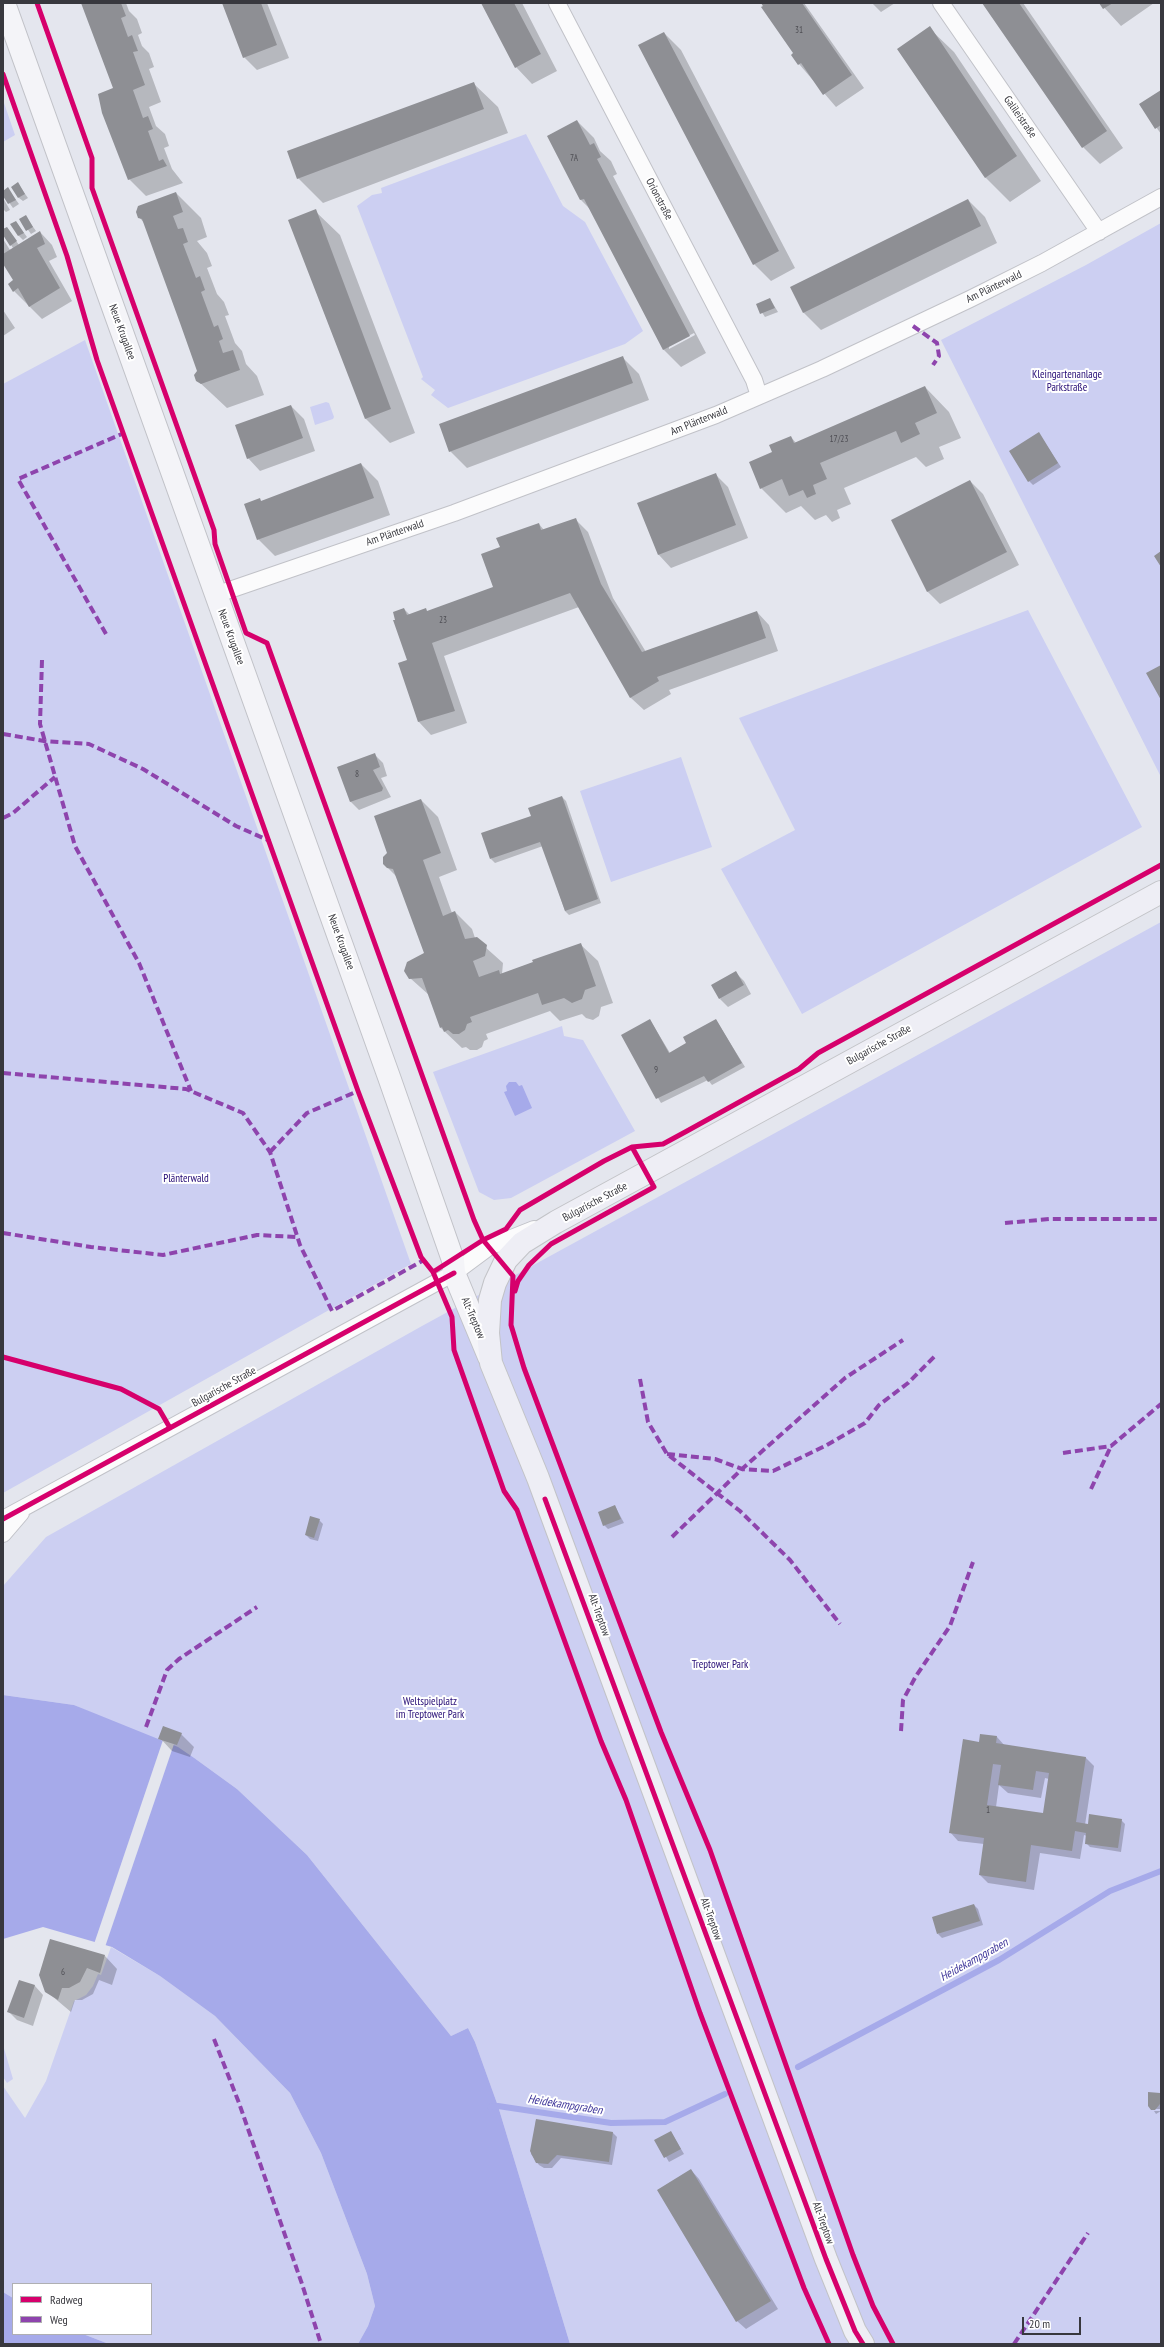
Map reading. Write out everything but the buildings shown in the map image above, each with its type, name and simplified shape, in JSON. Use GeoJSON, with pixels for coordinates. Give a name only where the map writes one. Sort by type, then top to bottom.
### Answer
{"type":"FeatureCollection","features":[{"type":"Feature","properties":{"kind":"main road","name":"Bulgarische Straße"},"geometry":{"type":"LineString","coordinates":[[556,1222],[1161,892]]}},
{"type":"Feature","properties":{"kind":"main road","name":"Alt-Treptow"},"geometry":{"type":"LineString","coordinates":[[556,1222],[522,1244],[506,1260],[498,1276],[488,1316],[491,1363],[538,1478],[826,2259],[855,2331],[863,2344]]}},
{"type":"Feature","properties":{"kind":"street","name":"Neue Krugallee"},"geometry":{"type":"LineString","coordinates":[[4,3],[407,1128],[453,1260],[454,1273]]}},
{"type":"Feature","properties":{"kind":"street","name":"Orionstraße"},"geometry":{"type":"LineString","coordinates":[[557,3],[750,373],[759,396]]}},
{"type":"Feature","properties":{"kind":"street","name":"Galileistraße"},"geometry":{"type":"LineString","coordinates":[[941,3],[1099,232]]}},
{"type":"Feature","properties":{"kind":"street","name":"Am Plänterwald"},"geometry":{"type":"LineString","coordinates":[[216,594],[468,508],[624,451],[759,396],[927,320],[1042,263],[1161,197]]}},
{"type":"Feature","properties":{"kind":"street","name":"Bulgarische Straße"},"geometry":{"type":"LineString","coordinates":[[3,1519],[454,1273],[489,1247],[516,1235],[556,1222]]}},
{"type":"Feature","properties":{"kind":"street","name":"Alt-Treptow"},"geometry":{"type":"LineString","coordinates":[[454,1273],[491,1363]]}},
{"type":"Feature","properties":{"kind":"street","name":"Bulgarische Straße"},"geometry":{"type":"LineString","coordinates":[[3,1534],[27,1505]]}},
{"type":"Feature","properties":{"kind":"green space"},"geometry":{"type":"Polygon","coordinates":[[[3,100],[15,135],[3,142],[3,100]]]}},
{"type":"Feature","properties":{"kind":"green space"},"geometry":{"type":"Polygon","coordinates":[[[526,134],[563,206],[585,222],[643,331],[625,344],[448,408],[431,395],[435,390],[421,379],[423,377],[357,206],[372,195],[382,193],[381,188],[526,134]]]}},
{"type":"Feature","properties":{"kind":"green space","name":"Kleingartenanlage Parkstraße"},"geometry":{"type":"Polygon","coordinates":[[[1161,223],[1161,777],[941,340],[1086,265],[1161,223]]]}},
{"type":"Feature","properties":{"kind":"green space","name":"Plänterwald"},"geometry":{"type":"Polygon","coordinates":[[[85,340],[411,1264],[3,1493],[3,384],[85,340]]]}},
{"type":"Feature","properties":{"kind":"green space"},"geometry":{"type":"Polygon","coordinates":[[[326,402],[329,403],[334,417],[333,419],[315,425],[310,407],[326,402]]]}},
{"type":"Feature","properties":{"kind":"green space"},"geometry":{"type":"Polygon","coordinates":[[[1028,610],[1142,827],[802,1014],[721,869],[795,830],[739,718],[1028,610]]]}},
{"type":"Feature","properties":{"kind":"green space"},"geometry":{"type":"Polygon","coordinates":[[[681,757],[712,847],[611,882],[580,791],[681,757]]]}},
{"type":"Feature","properties":{"kind":"green space","name":"Treptower Park"},"geometry":{"type":"Polygon","coordinates":[[[1161,922],[1161,2344],[570,2344],[498,2106],[475,2042],[468,2028],[451,2036],[307,1855],[237,1789],[197,1760],[74,1705],[3,1695],[3,1586],[46,1537],[422,1326],[1161,922]]]}},
{"type":"Feature","properties":{"kind":"green space"},"geometry":{"type":"Polygon","coordinates":[[[562,1026],[564,1036],[583,1040],[635,1131],[511,1198],[494,1200],[479,1192],[433,1072],[562,1026]]]}},
{"type":"Feature","properties":{"kind":"green space"},"geometry":{"type":"Polygon","coordinates":[[[111,1947],[160,1976],[215,2016],[290,2093],[321,2153],[367,2274],[375,2306],[368,2326],[358,2344],[109,2344],[86,2335],[152,2335],[152,2283],[12,2283],[12,2297],[3,2292],[3,2086],[25,2118],[46,2081],[74,2001],[86,1995],[93,1986],[98,1974],[101,1975],[111,1947]]]}},
{"type":"Feature","properties":{"kind":"green space"},"geometry":{"type":"Polygon","coordinates":[[[3,2045],[13,2079],[7,2083],[3,2077],[3,2045]]]}},
{"type":"Feature","properties":{"kind":"water"},"geometry":{"type":"Polygon","coordinates":[[[509,1082],[516,1082],[519,1086],[522,1085],[532,1108],[515,1116],[504,1092],[507,1091],[506,1086],[509,1082]]]}},
{"type":"Feature","properties":{"kind":"water"},"geometry":{"type":"Polygon","coordinates":[[[3,1695],[74,1705],[178,1747],[197,1760],[237,1789],[307,1855],[451,2036],[468,2028],[475,2042],[498,2106],[570,2344],[358,2344],[368,2326],[375,2306],[367,2274],[321,2153],[290,2093],[215,2016],[160,1976],[112,1947],[43,1927],[3,1939],[3,1695]]]}},
{"type":"Feature","properties":{"kind":"water"},"geometry":{"type":"Polygon","coordinates":[[[3,2292],[12,2297],[12,2335],[86,2335],[109,2344],[3,2344],[3,2292]]]}},
{"type":"Feature","properties":{"kind":"pier"},"geometry":{"type":"Polygon","coordinates":[[[163,1740],[174,1744],[105,1947],[94,1944],[163,1740]]]}},
{"type":"Feature","properties":{"kind":"waterway","name":"Heidekampgraben"},"geometry":{"type":"LineString","coordinates":[[798,2067],[999,1960],[1110,1891],[1161,1871]]}},
{"type":"Feature","properties":{"kind":"waterway","name":"Heidekampgraben"},"geometry":{"type":"LineString","coordinates":[[490,2107],[498,2106],[611,2123],[665,2122],[725,2094]]}},
{"type":"Feature","properties":{"kind":"marked path"},"geometry":{"type":"LineString","coordinates":[[913,326],[937,343],[939,356],[933,365]]}},
{"type":"Feature","properties":{"kind":"marked path"},"geometry":{"type":"LineString","coordinates":[[106,634],[18,479],[124,433]]}},
{"type":"Feature","properties":{"kind":"marked path"},"geometry":{"type":"LineString","coordinates":[[42,660],[40,724],[75,846],[139,963],[191,1091]]}},
{"type":"Feature","properties":{"kind":"marked path"},"geometry":{"type":"LineString","coordinates":[[3,734],[44,741],[89,744],[143,769],[236,826],[270,841]]}},
{"type":"Feature","properties":{"kind":"marked path"},"geometry":{"type":"LineString","coordinates":[[3,818],[13,813],[55,777]]}},
{"type":"Feature","properties":{"kind":"marked path"},"geometry":{"type":"LineString","coordinates":[[3,1073],[186,1089],[243,1113],[270,1152],[300,1245],[332,1311],[424,1260]]}},
{"type":"Feature","properties":{"kind":"marked path"},"geometry":{"type":"LineString","coordinates":[[270,1152],[307,1113],[358,1091]]}},
{"type":"Feature","properties":{"kind":"marked path"},"geometry":{"type":"LineString","coordinates":[[1005,1223],[1050,1219],[1161,1219]]}},
{"type":"Feature","properties":{"kind":"marked path"},"geometry":{"type":"LineString","coordinates":[[3,1233],[91,1247],[163,1255],[257,1235],[296,1237]]}},
{"type":"Feature","properties":{"kind":"marked path"},"geometry":{"type":"LineString","coordinates":[[672,1537],[742,1469],[845,1378],[903,1340]]}},
{"type":"Feature","properties":{"kind":"marked path"},"geometry":{"type":"LineString","coordinates":[[667,1454],[715,1459],[742,1469],[773,1471],[825,1446],[865,1423],[879,1405],[908,1383],[935,1356]]}},
{"type":"Feature","properties":{"kind":"marked path"},"geometry":{"type":"LineString","coordinates":[[640,1379],[648,1422],[667,1454],[740,1511],[790,1560],[840,1624]]}},
{"type":"Feature","properties":{"kind":"marked path"},"geometry":{"type":"LineString","coordinates":[[1063,1453],[1111,1446],[1161,1404]]}},
{"type":"Feature","properties":{"kind":"marked path"},"geometry":{"type":"LineString","coordinates":[[1091,1489],[1111,1446]]}},
{"type":"Feature","properties":{"kind":"marked path"},"geometry":{"type":"LineString","coordinates":[[901,1731],[903,1700],[916,1676],[950,1626],[973,1562]]}},
{"type":"Feature","properties":{"kind":"marked path"},"geometry":{"type":"LineString","coordinates":[[146,1727],[167,1670],[179,1659],[257,1607]]}},
{"type":"Feature","properties":{"kind":"marked path"},"geometry":{"type":"LineString","coordinates":[[214,2039],[239,2103],[302,2284],[321,2344]]}},
{"type":"Feature","properties":{"kind":"marked path"},"geometry":{"type":"LineString","coordinates":[[1014,2344],[1088,2233]]}},
{"type":"Feature","properties":{"kind":"cycle path"},"geometry":{"type":"LineString","coordinates":[[37,3],[92,158],[92,188],[214,530],[215,544],[246,633],[267,643],[474,1220],[483,1240],[513,1276],[511,1325],[524,1368],[661,1732],[710,1850],[853,2255],[873,2306],[893,2344]]}},
{"type":"Feature","properties":{"kind":"cycle path"},"geometry":{"type":"LineString","coordinates":[[3,74],[67,256],[97,360],[358,1091],[421,1257],[433,1272],[452,1317],[454,1350],[504,1491],[517,1510],[601,1741],[626,1800],[700,2013],[804,2288],[829,2344]]}},
{"type":"Feature","properties":{"kind":"cycle path"},"geometry":{"type":"LineString","coordinates":[[433,1272],[483,1240],[506,1229],[520,1210],[604,1161],[632,1147],[663,1144],[799,1069],[818,1053],[1161,865]]}},
{"type":"Feature","properties":{"kind":"cycle path"},"geometry":{"type":"LineString","coordinates":[[515,1291],[518,1281],[529,1265],[551,1244],[654,1187],[632,1147]]}},
{"type":"Feature","properties":{"kind":"cycle path"},"geometry":{"type":"LineString","coordinates":[[3,1519],[454,1273]]}},
{"type":"Feature","properties":{"kind":"cycle path"},"geometry":{"type":"LineString","coordinates":[[3,1357],[121,1389],[159,1409],[170,1428]]}},
{"type":"Feature","properties":{"kind":"cycle path"},"geometry":{"type":"LineString","coordinates":[[545,1499],[826,2259],[855,2331],[863,2344]]}},
{"type":"Feature","properties":{"kind":"park label","name":"Weltspielplatz im Treptower Park"},"geometry":{"type":"Point","coordinates":[430,1708]}}]}
